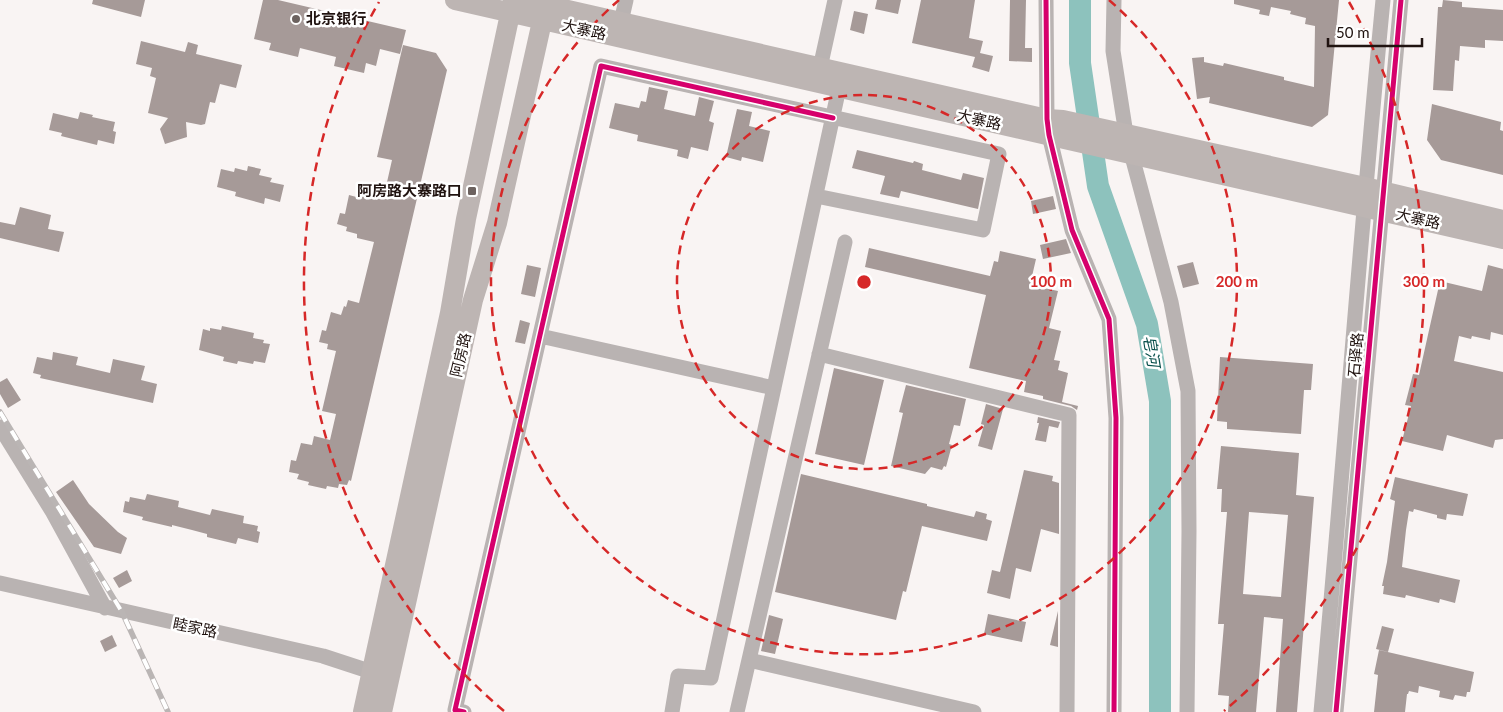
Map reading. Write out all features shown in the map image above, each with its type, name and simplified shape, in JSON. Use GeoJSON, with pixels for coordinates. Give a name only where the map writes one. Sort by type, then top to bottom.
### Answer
{"type":"FeatureCollection","features":[{"type":"Feature","properties":{"kind":"main road","name":"大寨路"},"geometry":{"type":"LineString","coordinates":[[455,0],[514,4],[621,22],[820,68],[1056,128],[1123,152],[1373,199],[1503,220]]}},
{"type":"Feature","properties":{"kind":"main road","name":"阿房路"},"geometry":{"type":"LineString","coordinates":[[382,712],[380,675],[450,313],[466,218],[514,4]]}},
{"type":"Feature","properties":{"kind":"main road","name":"大寨路"},"geometry":{"type":"LineString","coordinates":[[545,9],[839,88],[1056,128],[1117,132],[1373,199],[1503,239]]}},
{"type":"Feature","properties":{"kind":"main road","name":"阿房路"},"geometry":{"type":"LineString","coordinates":[[363,712],[380,675],[474,300],[497,223],[545,9]]}},
{"type":"Feature","properties":{"kind":"main road"},"geometry":{"type":"LineString","coordinates":[[483,140],[514,147]]}},
{"type":"Feature","properties":{"kind":"street"},"geometry":{"type":"LineString","coordinates":[[621,22],[626,0]]}},
{"type":"Feature","properties":{"kind":"street"},"geometry":{"type":"LineString","coordinates":[[820,68],[835,0]]}},
{"type":"Feature","properties":{"kind":"street"},"geometry":{"type":"LineString","coordinates":[[1046,0],[1056,128],[1072,230],[1109,319],[1116,418],[1114,712]]}},
{"type":"Feature","properties":{"kind":"street"},"geometry":{"type":"LineString","coordinates":[[1114,0],[1113,51],[1117,132],[1171,302],[1188,390],[1190,531],[1187,712]]}},
{"type":"Feature","properties":{"kind":"street","name":"石驿路"},"geometry":{"type":"LineString","coordinates":[[1336,712],[1373,199],[1383,0]]}},
{"type":"Feature","properties":{"kind":"street","name":"石驿路"},"geometry":{"type":"LineString","coordinates":[[1321,712],[1341,493],[1373,199],[1401,0]]}},
{"type":"Feature","properties":{"kind":"street"},"geometry":{"type":"LineString","coordinates":[[464,712],[455,710],[601,66],[999,154],[982,230],[816,196]]}},
{"type":"Feature","properties":{"kind":"street"},"geometry":{"type":"LineString","coordinates":[[672,712],[678,676],[711,678],[839,88]]}},
{"type":"Feature","properties":{"kind":"street"},"geometry":{"type":"LineString","coordinates":[[737,712],[844,242]]}},
{"type":"Feature","properties":{"kind":"street"},"geometry":{"type":"LineString","coordinates":[[540,336],[774,388]]}},
{"type":"Feature","properties":{"kind":"street"},"geometry":{"type":"LineString","coordinates":[[819,354],[1069,415],[1067,712]]}},
{"type":"Feature","properties":{"kind":"street"},"geometry":{"type":"LineString","coordinates":[[0,427],[52,511],[105,608]]}},
{"type":"Feature","properties":{"kind":"street","name":"睦家路"},"geometry":{"type":"LineString","coordinates":[[0,583],[323,656],[380,675]]}},
{"type":"Feature","properties":{"kind":"street"},"geometry":{"type":"LineString","coordinates":[[749,660],[974,712]]}},
{"type":"Feature","properties":{"kind":"building"},"geometry":{"type":"Polygon","coordinates":[[[93,0],[145,0],[141,17],[92,4],[93,0]]]}},
{"type":"Feature","properties":{"kind":"building"},"geometry":{"type":"Polygon","coordinates":[[[263,0],[278,0],[406,30],[400,54],[380,49],[376,66],[366,63],[364,73],[334,66],[336,57],[300,48],[298,57],[269,50],[271,43],[254,39],[263,0]]]}},
{"type":"Feature","properties":{"kind":"building"},"geometry":{"type":"Polygon","coordinates":[[[877,0],[901,0],[898,14],[875,9],[877,0]]]}},
{"type":"Feature","properties":{"kind":"building"},"geometry":{"type":"Polygon","coordinates":[[[921,0],[975,0],[969,38],[983,41],[980,53],[993,56],[989,72],[972,67],[975,57],[912,43],[921,0]]]}},
{"type":"Feature","properties":{"kind":"building"},"geometry":{"type":"Polygon","coordinates":[[[1010,0],[1026,0],[1025,48],[1032,48],[1032,62],[1009,61],[1010,0]]]}},
{"type":"Feature","properties":{"kind":"building"},"geometry":{"type":"Polygon","coordinates":[[[1234,0],[1339,0],[1328,115],[1312,127],[1209,103],[1210,97],[1197,99],[1192,58],[1204,57],[1204,62],[1223,66],[1224,63],[1284,77],[1284,80],[1314,87],[1315,26],[1305,24],[1306,18],[1290,14],[1291,11],[1271,7],[1269,16],[1259,14],[1260,10],[1234,4],[1234,0]]]}},
{"type":"Feature","properties":{"kind":"building"},"geometry":{"type":"Polygon","coordinates":[[[1443,0],[1462,2],[1462,7],[1503,10],[1503,41],[1485,40],[1485,48],[1460,46],[1459,61],[1455,60],[1453,91],[1433,90],[1438,7],[1442,7],[1443,0]]]}},
{"type":"Feature","properties":{"kind":"building"},"geometry":{"type":"Polygon","coordinates":[[[854,11],[868,14],[864,34],[850,30],[854,11]]]}},
{"type":"Feature","properties":{"kind":"building"},"geometry":{"type":"Polygon","coordinates":[[[141,41],[185,52],[188,42],[198,45],[196,54],[242,65],[236,88],[220,84],[215,103],[210,102],[205,124],[186,122],[187,137],[165,144],[160,129],[168,118],[148,113],[156,78],[150,76],[152,68],[136,64],[141,41]]]}},
{"type":"Feature","properties":{"kind":"building"},"geometry":{"type":"Polygon","coordinates":[[[403,45],[436,53],[447,70],[351,481],[349,480],[347,485],[339,484],[338,488],[327,486],[326,489],[308,485],[309,482],[297,479],[299,474],[289,472],[291,460],[296,461],[301,443],[312,445],[314,436],[330,440],[336,414],[322,411],[336,351],[327,349],[328,344],[319,342],[322,330],[326,331],[331,312],[341,315],[348,300],[359,303],[374,242],[357,238],[357,234],[346,231],[347,227],[337,224],[340,213],[345,214],[349,195],[360,198],[363,186],[385,191],[392,160],[377,157],[403,45]]]}},
{"type":"Feature","properties":{"kind":"building"},"geometry":{"type":"Polygon","coordinates":[[[649,87],[668,91],[664,109],[695,116],[699,97],[714,101],[709,121],[714,123],[708,151],[691,147],[688,159],[677,156],[678,150],[637,141],[638,135],[609,128],[615,103],[639,108],[641,101],[646,102],[649,87]]]}},
{"type":"Feature","properties":{"kind":"building"},"geometry":{"type":"Polygon","coordinates":[[[1432,104],[1501,122],[1500,130],[1503,131],[1503,175],[1441,160],[1427,140],[1432,104]]]}},
{"type":"Feature","properties":{"kind":"building"},"geometry":{"type":"Polygon","coordinates":[[[737,109],[752,112],[749,126],[770,131],[763,162],[742,157],[741,161],[726,157],[737,109]]]}},
{"type":"Feature","properties":{"kind":"building"},"geometry":{"type":"Polygon","coordinates":[[[80,112],[93,115],[92,117],[115,122],[113,131],[116,132],[114,144],[98,140],[97,145],[61,136],[62,133],[49,130],[53,113],[78,119],[80,112]]]}},
{"type":"Feature","properties":{"kind":"building"},"geometry":{"type":"Polygon","coordinates":[[[857,150],[913,163],[914,161],[923,164],[922,170],[961,180],[963,173],[984,178],[978,209],[901,191],[899,198],[880,194],[885,176],[852,168],[857,150]]]}},
{"type":"Feature","properties":{"kind":"building"},"geometry":{"type":"Polygon","coordinates":[[[248,166],[261,169],[259,175],[272,178],[270,182],[284,185],[280,202],[265,198],[264,204],[235,196],[236,192],[217,187],[221,169],[234,172],[235,168],[247,171],[248,166]]]}},
{"type":"Feature","properties":{"kind":"building"},"geometry":{"type":"Polygon","coordinates":[[[1053,196],[1056,209],[1033,214],[1031,201],[1053,196]]]}},
{"type":"Feature","properties":{"kind":"building"},"geometry":{"type":"Polygon","coordinates":[[[20,207],[51,215],[48,229],[64,232],[59,252],[0,238],[0,222],[15,225],[20,207]]]}},
{"type":"Feature","properties":{"kind":"building"},"geometry":{"type":"Polygon","coordinates":[[[1066,239],[1071,253],[1043,259],[1040,245],[1066,239]]]}},
{"type":"Feature","properties":{"kind":"building"},"geometry":{"type":"Polygon","coordinates":[[[869,248],[990,276],[994,261],[998,262],[1000,251],[1036,259],[1030,285],[1058,291],[1049,328],[1061,331],[1054,360],[1060,361],[1058,370],[1068,373],[1062,402],[1078,406],[1077,410],[1071,406],[1043,399],[1043,396],[1024,392],[1026,381],[969,368],[986,295],[865,267],[869,248]]]}},
{"type":"Feature","properties":{"kind":"building"},"geometry":{"type":"Polygon","coordinates":[[[1193,262],[1199,284],[1183,288],[1177,266],[1193,262]]]}},
{"type":"Feature","properties":{"kind":"building"},"geometry":{"type":"Polygon","coordinates":[[[527,265],[541,268],[535,297],[521,294],[527,265]]]}},
{"type":"Feature","properties":{"kind":"building"},"geometry":{"type":"Polygon","coordinates":[[[1488,265],[1503,269],[1503,335],[1491,332],[1490,340],[1472,336],[1471,339],[1459,336],[1454,361],[1503,372],[1503,439],[1495,440],[1493,448],[1447,435],[1443,451],[1402,441],[1411,406],[1405,405],[1413,374],[1419,375],[1440,281],[1482,291],[1488,265]]]}},
{"type":"Feature","properties":{"kind":"building"},"geometry":{"type":"Polygon","coordinates":[[[520,320],[530,323],[525,344],[515,342],[520,320]]]}},
{"type":"Feature","properties":{"kind":"building"},"geometry":{"type":"Polygon","coordinates":[[[222,326],[254,333],[253,338],[264,340],[263,343],[270,344],[265,363],[254,361],[253,364],[238,361],[237,364],[223,361],[224,357],[199,350],[203,329],[210,331],[210,328],[221,330],[222,326]]]}},
{"type":"Feature","properties":{"kind":"building"},"geometry":{"type":"Polygon","coordinates":[[[53,352],[78,357],[76,365],[110,373],[113,359],[145,366],[141,380],[157,384],[153,403],[40,378],[41,375],[33,373],[37,357],[52,360],[53,352]]]}},
{"type":"Feature","properties":{"kind":"building"},"geometry":{"type":"Polygon","coordinates":[[[1220,357],[1313,364],[1311,390],[1304,390],[1301,434],[1227,429],[1227,422],[1217,421],[1220,357]]]}},
{"type":"Feature","properties":{"kind":"building"},"geometry":{"type":"Polygon","coordinates":[[[834,368],[884,380],[864,465],[815,454],[834,368]]]}},
{"type":"Feature","properties":{"kind":"building"},"geometry":{"type":"Polygon","coordinates":[[[7,378],[21,400],[8,408],[0,394],[0,382],[7,378]]]}},
{"type":"Feature","properties":{"kind":"building"},"geometry":{"type":"Polygon","coordinates":[[[906,385],[966,399],[960,426],[954,425],[949,444],[952,445],[946,467],[944,466],[942,470],[931,467],[925,474],[891,466],[903,413],[899,412],[906,385]]]}},
{"type":"Feature","properties":{"kind":"building"},"geometry":{"type":"Polygon","coordinates":[[[986,404],[1003,409],[992,450],[978,446],[984,425],[981,424],[986,404]]]}},
{"type":"Feature","properties":{"kind":"building"},"geometry":{"type":"Polygon","coordinates":[[[1038,417],[1060,422],[1058,428],[1049,426],[1046,442],[1035,440],[1039,423],[1037,423],[1038,417]]]}},
{"type":"Feature","properties":{"kind":"building"},"geometry":{"type":"Polygon","coordinates":[[[1221,446],[1299,453],[1296,495],[1314,497],[1297,712],[1276,712],[1283,619],[1264,617],[1256,712],[1228,712],[1229,696],[1218,695],[1224,624],[1218,624],[1227,512],[1221,512],[1222,489],[1217,489],[1221,446]],[[1249,512],[1243,594],[1281,597],[1288,515],[1249,512]]]}},
{"type":"Feature","properties":{"kind":"building"},"geometry":{"type":"Polygon","coordinates":[[[1024,470],[1053,476],[1052,481],[1059,483],[1059,534],[1041,529],[1031,572],[1016,568],[1010,599],[987,593],[992,570],[1000,572],[1024,470]]]}},
{"type":"Feature","properties":{"kind":"building"},"geometry":{"type":"Polygon","coordinates":[[[801,474],[974,517],[976,511],[987,514],[986,519],[992,521],[987,541],[922,526],[906,592],[903,591],[896,620],[775,592],[801,474]]]}},
{"type":"Feature","properties":{"kind":"building"},"geometry":{"type":"Polygon","coordinates":[[[1395,477],[1468,494],[1463,516],[1447,514],[1446,520],[1437,518],[1437,515],[1414,509],[1413,512],[1409,511],[1406,530],[1402,567],[1460,580],[1455,603],[1440,599],[1439,603],[1406,595],[1405,598],[1383,594],[1384,586],[1382,586],[1395,501],[1390,499],[1395,477]]]}},
{"type":"Feature","properties":{"kind":"building"},"geometry":{"type":"Polygon","coordinates":[[[73,480],[89,504],[118,532],[127,538],[121,554],[94,547],[56,492],[73,480]]]}},
{"type":"Feature","properties":{"kind":"building"},"geometry":{"type":"Polygon","coordinates":[[[147,494],[179,501],[178,507],[210,515],[212,509],[244,516],[243,523],[258,526],[257,531],[260,532],[258,543],[238,538],[236,544],[207,537],[207,534],[192,530],[142,520],[143,517],[123,512],[125,501],[129,502],[130,497],[145,500],[147,494]]]}},
{"type":"Feature","properties":{"kind":"building"},"geometry":{"type":"Polygon","coordinates":[[[127,570],[132,581],[119,588],[113,578],[127,570]]]}},
{"type":"Feature","properties":{"kind":"building"},"geometry":{"type":"Polygon","coordinates":[[[1058,611],[1058,647],[1050,645],[1058,611]]]}},
{"type":"Feature","properties":{"kind":"building"},"geometry":{"type":"Polygon","coordinates":[[[988,614],[1026,622],[1022,642],[984,634],[988,614]]]}},
{"type":"Feature","properties":{"kind":"building"},"geometry":{"type":"Polygon","coordinates":[[[769,615],[783,619],[775,654],[761,651],[769,615]]]}},
{"type":"Feature","properties":{"kind":"building"},"geometry":{"type":"Polygon","coordinates":[[[1382,626],[1394,629],[1388,652],[1376,649],[1382,626]]]}},
{"type":"Feature","properties":{"kind":"building"},"geometry":{"type":"Polygon","coordinates":[[[112,635],[117,646],[105,652],[100,641],[112,635]]]}},
{"type":"Feature","properties":{"kind":"building"},"geometry":{"type":"Polygon","coordinates":[[[1379,650],[1474,672],[1470,692],[1467,692],[1466,697],[1455,695],[1453,700],[1439,697],[1440,691],[1419,686],[1418,693],[1409,691],[1407,694],[1405,712],[1374,712],[1378,675],[1374,674],[1379,650]]]}},
{"type":"Feature","properties":{"kind":"waterway","name":"皂河"},"geometry":{"type":"LineString","coordinates":[[1080,0],[1080,63],[1098,186],[1147,324],[1160,401],[1160,712]]}},
{"type":"Feature","properties":{"kind":"railway"},"geometry":{"type":"LineString","coordinates":[[0,412],[122,612],[168,712]]}},
{"type":"Feature","properties":{"kind":"cycle path"},"geometry":{"type":"LineString","coordinates":[[1046,0],[1047,119],[1049,135],[1072,230],[1109,319],[1116,418],[1114,712]]}},
{"type":"Feature","properties":{"kind":"cycle path"},"geometry":{"type":"LineString","coordinates":[[1336,712],[1401,0]]}},
{"type":"Feature","properties":{"kind":"cycle path"},"geometry":{"type":"LineString","coordinates":[[464,712],[455,710],[601,66],[833,118]]}},
{"type":"Feature","properties":{"kind":"place","name":"北京银行"},"geometry":{"type":"Point","coordinates":[296,19]}},
{"type":"Feature","properties":{"kind":"place","name":"阿房路大寨路口"},"geometry":{"type":"Point","coordinates":[472,191]}}]}
